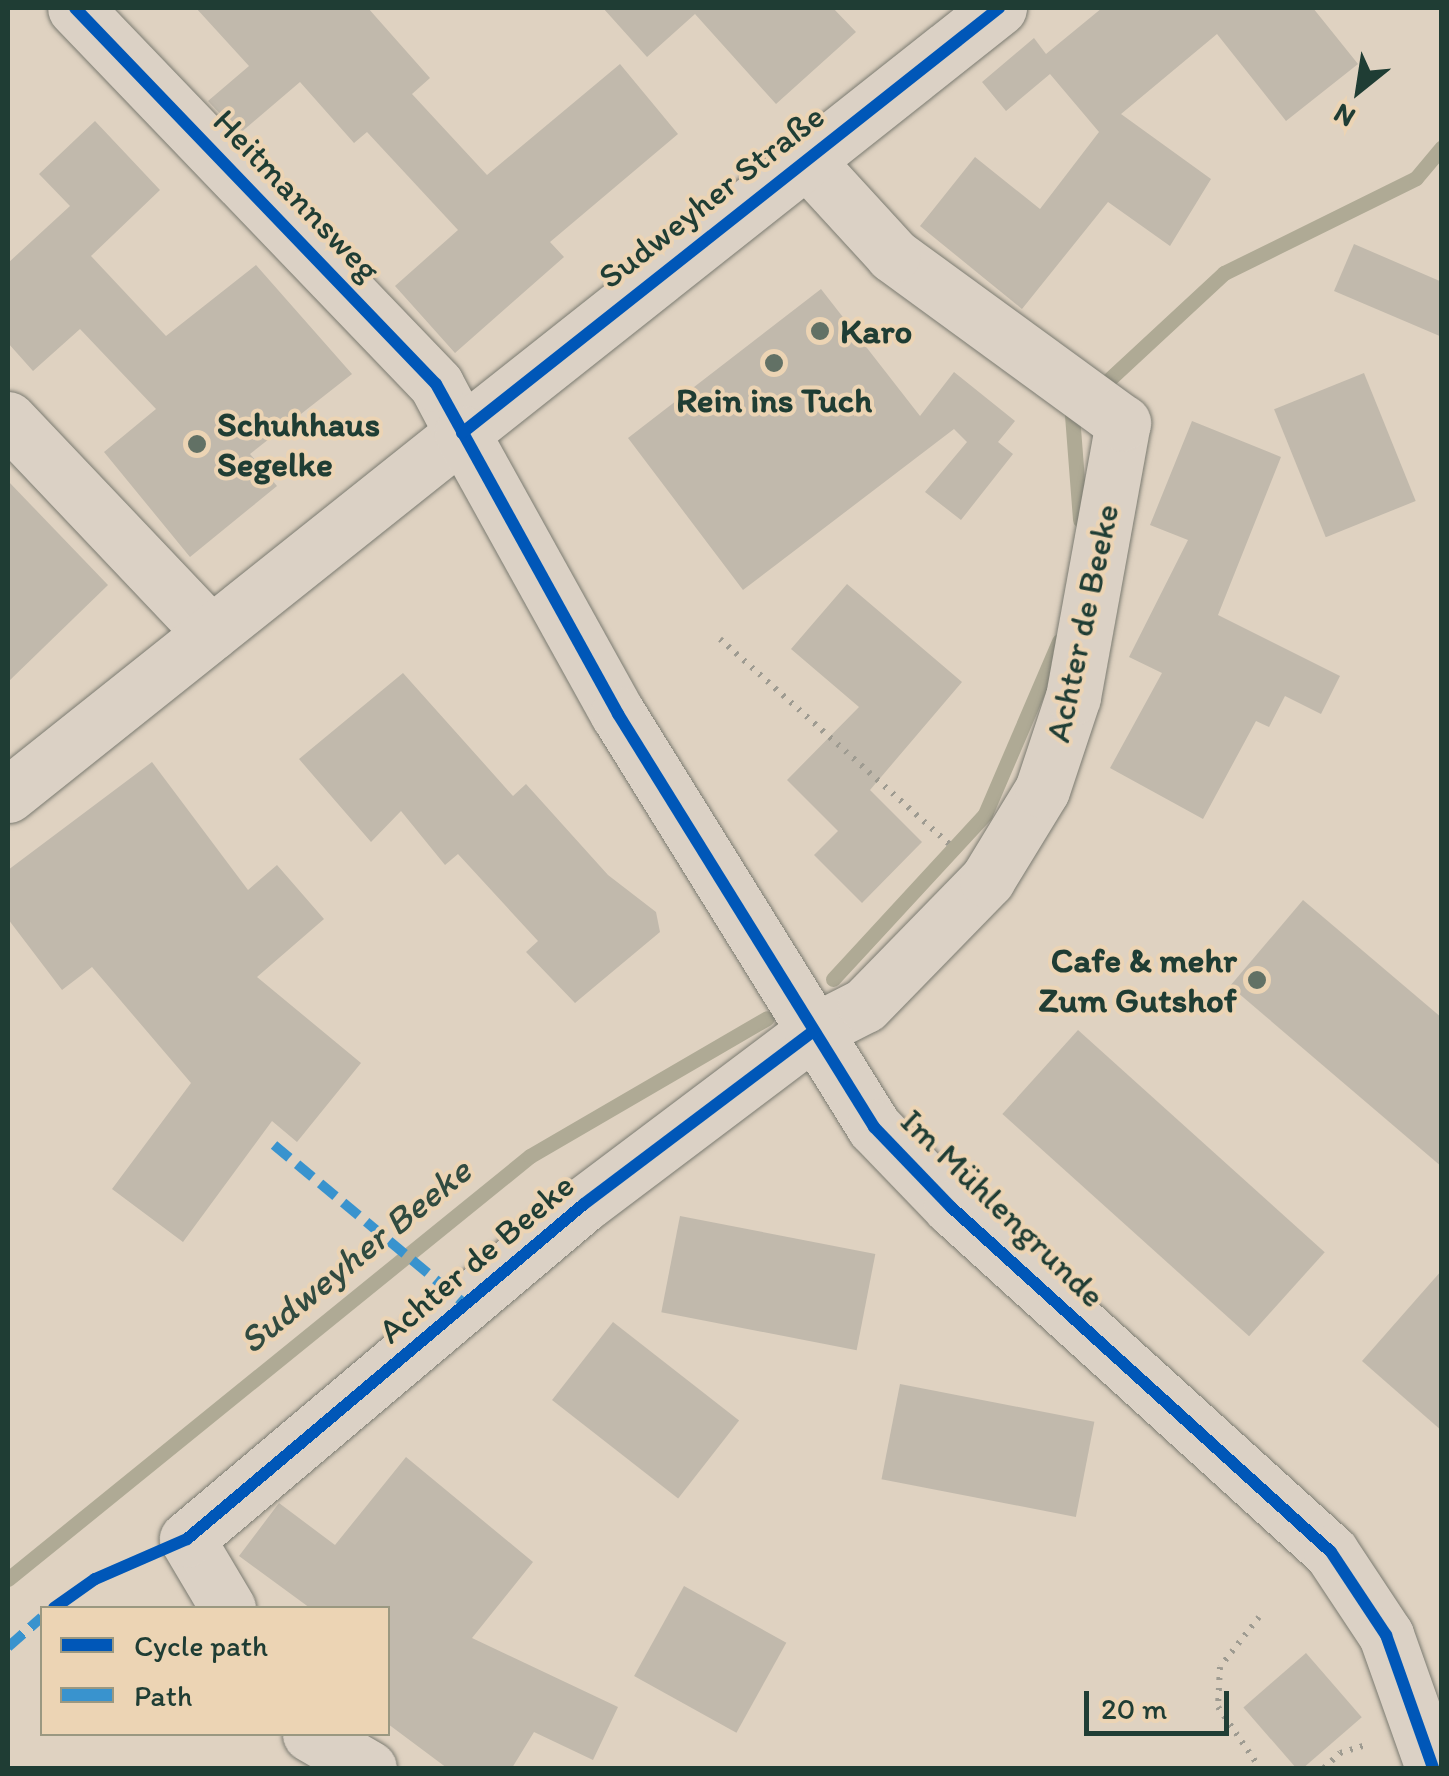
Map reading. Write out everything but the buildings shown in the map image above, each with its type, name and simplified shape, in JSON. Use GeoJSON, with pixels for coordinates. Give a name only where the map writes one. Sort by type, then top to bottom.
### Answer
{"type":"FeatureCollection","features":[{"type":"Feature","properties":{"kind":"street","name":"Heitmannsweg"},"geometry":{"type":"LineString","coordinates":[[75,8],[436,384],[462,434]]}},
{"type":"Feature","properties":{"kind":"street","name":"Sudweyher Straße"},"geometry":{"type":"LineString","coordinates":[[8,795],[999,8]]}},
{"type":"Feature","properties":{"kind":"street","name":"Achter de Beeke"},"geometry":{"type":"LineString","coordinates":[[227,1606],[187,1538],[584,1204],[812,1032],[865,1006],[987,880],[1042,790],[1073,697],[1123,423],[894,255],[806,160]]}},
{"type":"Feature","properties":{"kind":"street"},"geometry":{"type":"LineString","coordinates":[[8,419],[211,633]]}},
{"type":"Feature","properties":{"kind":"street","name":"Im Mühlengrunde"},"geometry":{"type":"LineString","coordinates":[[462,434],[618,714],[874,1127],[951,1207],[1332,1552],[1386,1634],[1433,1748]]}},
{"type":"Feature","properties":{"kind":"street"},"geometry":{"type":"LineString","coordinates":[[313,1736],[369,1768]]}},
{"type":"Feature","properties":{"kind":"path"},"geometry":{"type":"LineString","coordinates":[[720,639],[926,824]]}},
{"type":"Feature","properties":{"kind":"path"},"geometry":{"type":"LineString","coordinates":[[1259,1617],[1220,1667],[1218,1707],[1260,1768]]}},
{"type":"Feature","properties":{"kind":"waterway","name":"Sudweyher Beeke"},"geometry":{"type":"LineString","coordinates":[[1101,387],[1224,273],[1416,178],[1442,147]]}},
{"type":"Feature","properties":{"kind":"waterway","name":"Sudweyher Beeke"},"geometry":{"type":"LineString","coordinates":[[1072,415],[1080,520]]}},
{"type":"Feature","properties":{"kind":"waterway","name":"Sudweyher Beeke"},"geometry":{"type":"LineString","coordinates":[[833,979],[985,814],[1059,641]]}},
{"type":"Feature","properties":{"kind":"waterway","name":"Sudweyher Beeke"},"geometry":{"type":"LineString","coordinates":[[8,1579],[530,1156],[767,1018]]}},
{"type":"Feature","properties":{"kind":"marked path"},"geometry":{"type":"LineString","coordinates":[[274,1145],[466,1305]]}},
{"type":"Feature","properties":{"kind":"marked path"},"geometry":{"type":"LineString","coordinates":[[8,1647],[40,1619]]}},
{"type":"Feature","properties":{"kind":"cycle path"},"geometry":{"type":"LineString","coordinates":[[75,8],[436,384],[618,714],[874,1127],[951,1207],[1331,1552],[1386,1635],[1433,1768]]}},
{"type":"Feature","properties":{"kind":"cycle path"},"geometry":{"type":"LineString","coordinates":[[462,433],[999,8]]}},
{"type":"Feature","properties":{"kind":"cycle path"},"geometry":{"type":"LineString","coordinates":[[57,1606],[95,1579],[187,1539],[584,1204],[812,1032]]}},
{"type":"Feature","properties":{"kind":"place","name":"Karo"},"geometry":{"type":"Point","coordinates":[820,331]}},
{"type":"Feature","properties":{"kind":"place","name":"Rein ins Tuch"},"geometry":{"type":"Point","coordinates":[774,363]}},
{"type":"Feature","properties":{"kind":"place","name":"Schuhhaus Segelke"},"geometry":{"type":"Point","coordinates":[197,444]}},
{"type":"Feature","properties":{"kind":"place","name":"Cafe & mehr Zum Gutshof"},"geometry":{"type":"Point","coordinates":[1257,980]}}]}
